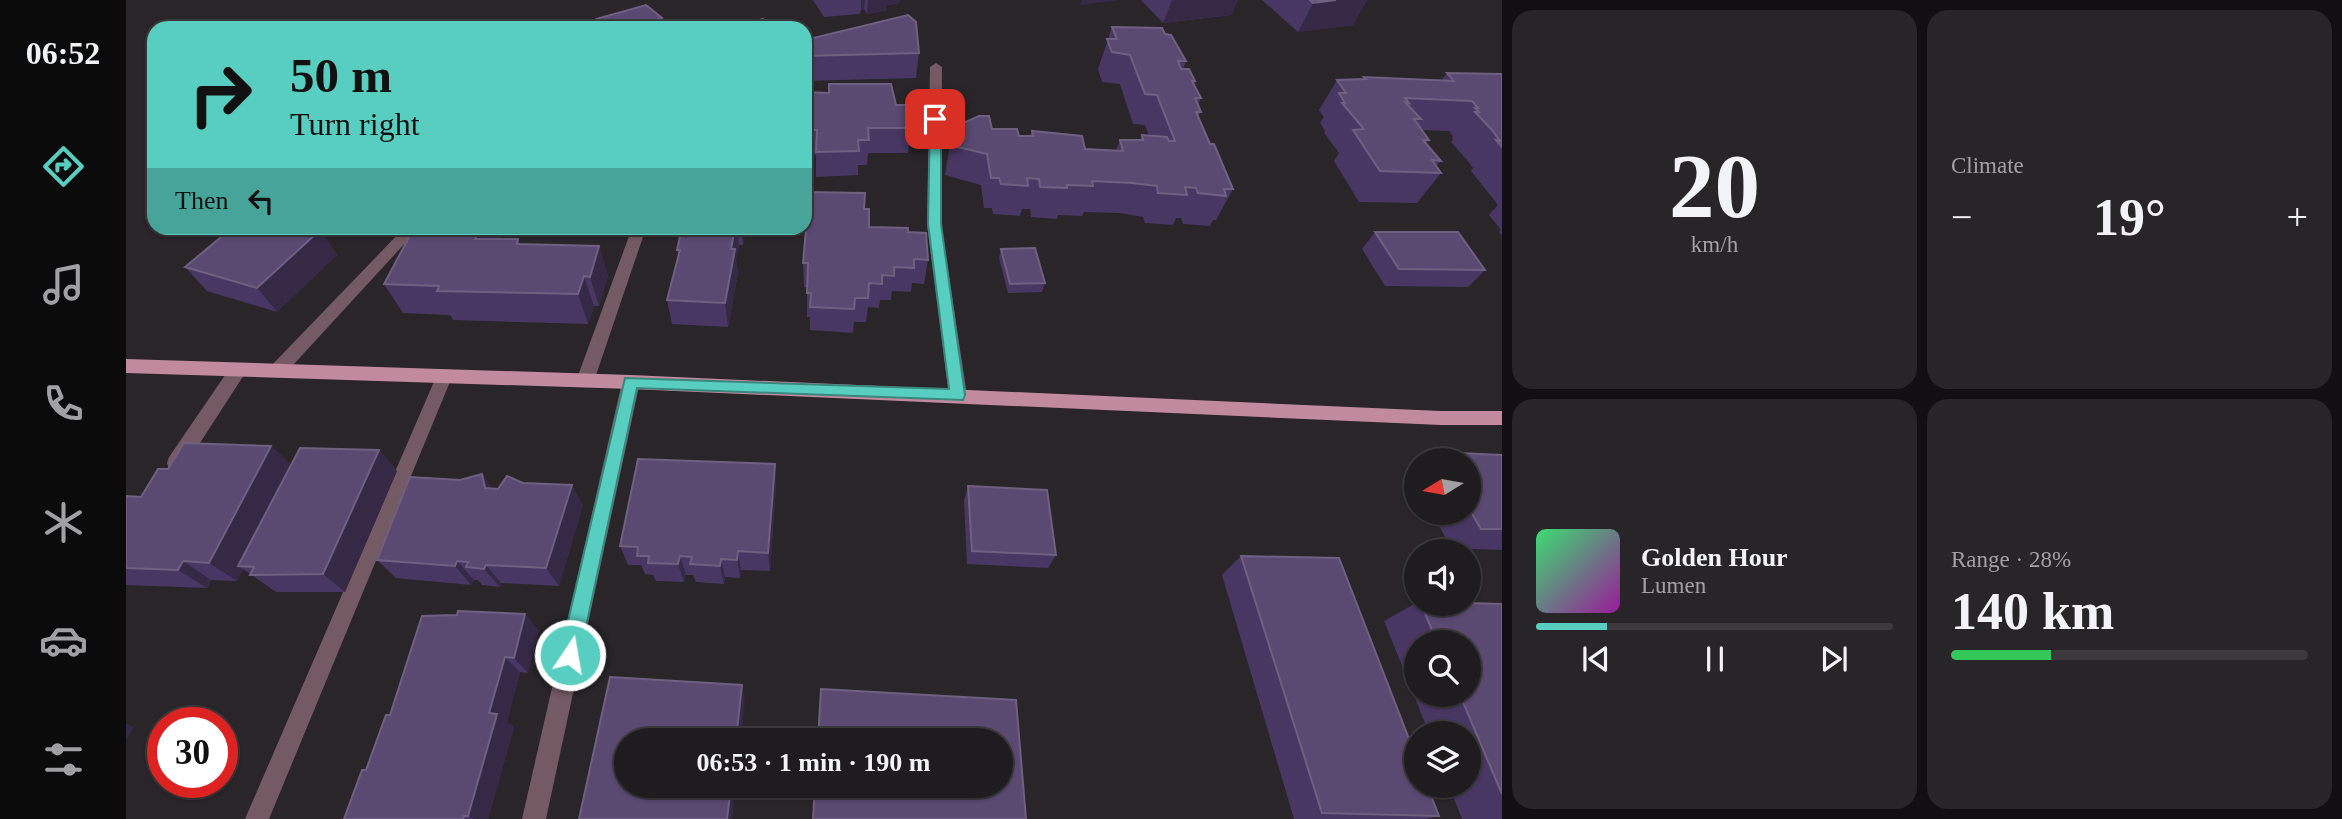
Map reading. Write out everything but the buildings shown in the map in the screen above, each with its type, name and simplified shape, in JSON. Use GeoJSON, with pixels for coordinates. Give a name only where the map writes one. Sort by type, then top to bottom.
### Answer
{"type":"FeatureCollection","features":[{"type":"Feature","properties":{"kind":"main road"},"geometry":{"type":"LineString","coordinates":[[126,366],[631,382],[1502,418]]}},
{"type":"Feature","properties":{"kind":"street"},"geometry":{"type":"LineString","coordinates":[[936,67],[934,224],[958,395]]}},
{"type":"Feature","properties":{"kind":"street"},"geometry":{"type":"LineString","coordinates":[[277,371],[405,235]]}},
{"type":"Feature","properties":{"kind":"street"},"geometry":{"type":"LineString","coordinates":[[586,381],[637,235]]}},
{"type":"Feature","properties":{"kind":"street"},"geometry":{"type":"LineString","coordinates":[[163,483],[238,370]]}},
{"type":"Feature","properties":{"kind":"street"},"geometry":{"type":"LineString","coordinates":[[257,819],[444,377]]}},
{"type":"Feature","properties":{"kind":"street"},"geometry":{"type":"LineString","coordinates":[[534,819],[631,382]]}},
{"type":"Feature","properties":{"kind":"route"},"geometry":{"type":"LineString","coordinates":[[570,655],[631,382],[958,395],[934,224],[935,119]]}}]}
